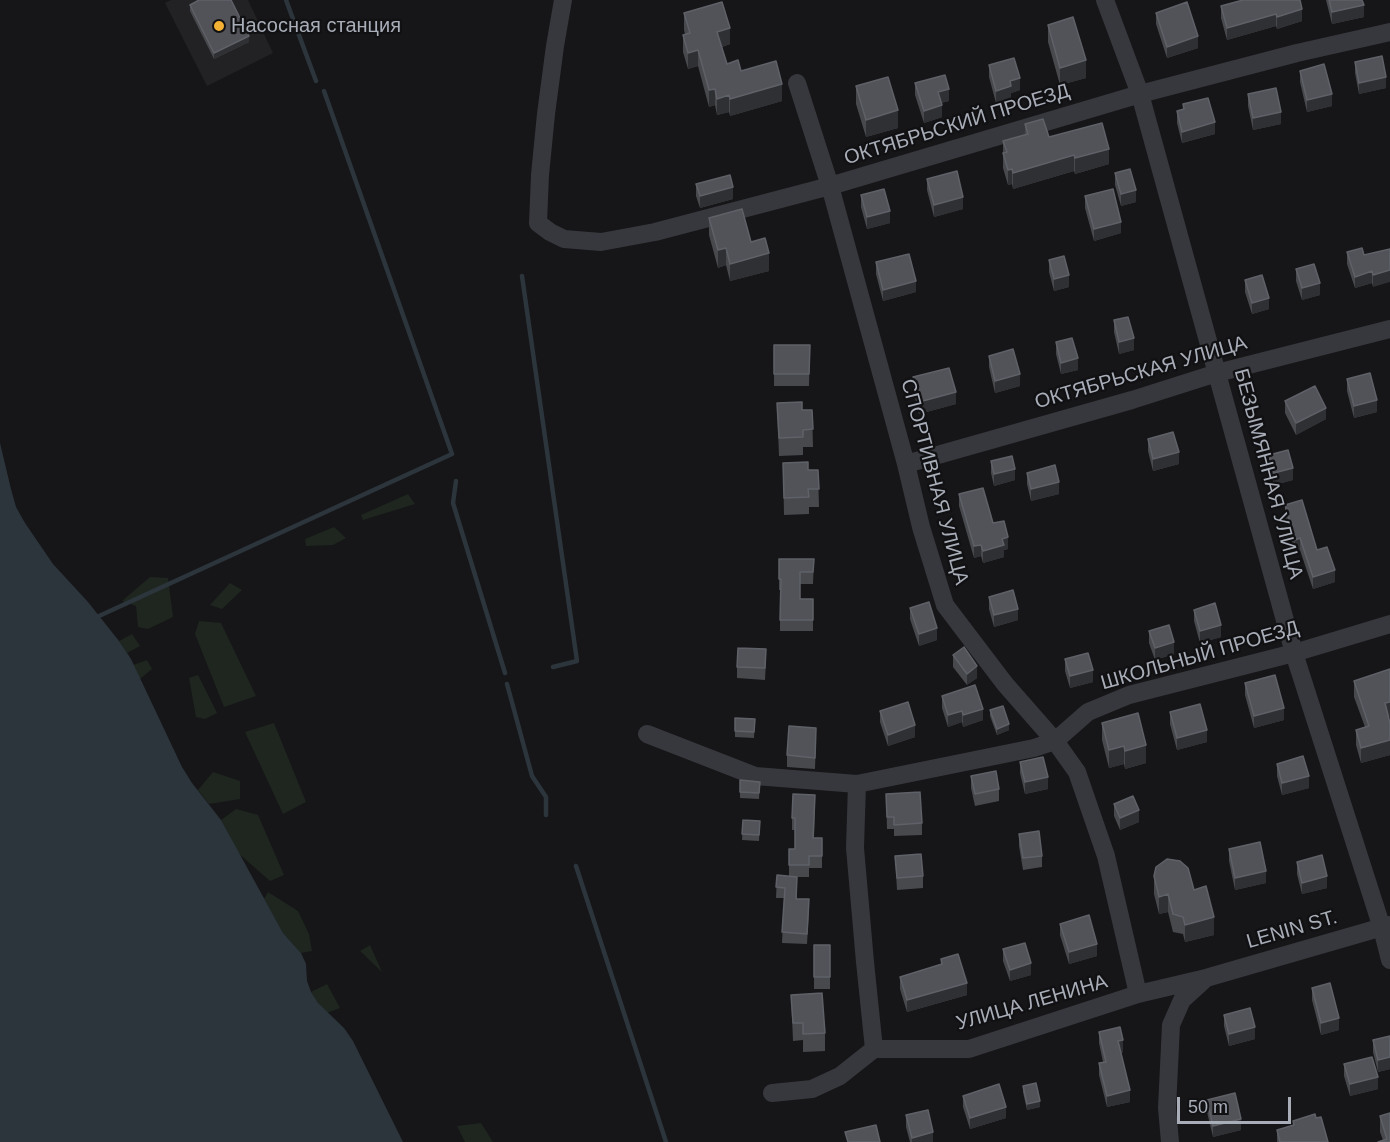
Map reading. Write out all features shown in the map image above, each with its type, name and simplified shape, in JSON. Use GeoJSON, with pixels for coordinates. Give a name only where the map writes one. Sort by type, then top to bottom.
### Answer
{"type":"FeatureCollection","features":[{"type":"Feature","properties":{"kind":"street","name":"ОКТЯБРЬСКИЙ ПРОЕЗД"},"geometry":{"type":"LineString","coordinates":[[563,0],[546,114],[538,223],[564,239],[601,242],[655,232],[830,186],[1140,94],[1297,53],[1390,32]]}},
{"type":"Feature","properties":{"kind":"street","name":"БЕЗЫМЯННАЯ УЛИЦА"},"geometry":{"type":"LineString","coordinates":[[1105,0],[1140,94],[1294,653],[1386,927],[1390,960]]}},
{"type":"Feature","properties":{"kind":"street","name":"СПОРТИВНАЯ УЛИЦА"},"geometry":{"type":"LineString","coordinates":[[797,83],[830,186],[921,527],[945,605],[1005,684],[1055,741],[1077,772],[1103,846],[1138,994]]}},
{"type":"Feature","properties":{"kind":"street","name":"ОКТЯБРЬСКАЯ УЛИЦА"},"geometry":{"type":"LineString","coordinates":[[906,464],[1132,400],[1217,373],[1390,329]]}},
{"type":"Feature","properties":{"kind":"street","name":"ШКОЛЬНЫЙ ПРОЕЗД"},"geometry":{"type":"LineString","coordinates":[[647,734],[755,776],[857,784],[1034,748],[1055,741],[1088,712],[1130,695],[1294,653],[1390,624]]}},
{"type":"Feature","properties":{"kind":"street"},"geometry":{"type":"LineString","coordinates":[[772,1093],[812,1089],[840,1076],[874,1049],[855,848],[857,784]]}},
{"type":"Feature","properties":{"kind":"street","name":"LENIN ST."},"geometry":{"type":"LineString","coordinates":[[1206,978],[1386,927]]}},
{"type":"Feature","properties":{"kind":"street"},"geometry":{"type":"LineString","coordinates":[[1170,1142],[1167,1108],[1171,1025],[1182,1000],[1206,978]]}},
{"type":"Feature","properties":{"kind":"street","name":"УЛИЦА ЛЕНИНА"},"geometry":{"type":"LineString","coordinates":[[874,1049],[969,1049],[1138,994],[1206,978]]}},
{"type":"Feature","properties":{"kind":"shaded area"},"geometry":{"type":"Polygon","coordinates":[[[171,0],[248,0],[273,53],[207,86],[165,3],[171,0]]]}},
{"type":"Feature","properties":{"kind":"shaded area"},"geometry":{"type":"Polygon","coordinates":[[[0,443],[16,507],[25,523],[53,564],[88,602],[131,659],[182,767],[221,820],[283,933],[301,953],[306,964],[307,981],[311,992],[318,1003],[344,1028],[353,1041],[403,1142],[0,1142],[0,443]]]}},
{"type":"Feature","properties":{"kind":"shaded area"},"geometry":{"type":"Polygon","coordinates":[[[408,494],[415,504],[363,520],[361,515],[408,494]]]}},
{"type":"Feature","properties":{"kind":"shaded area"},"geometry":{"type":"Polygon","coordinates":[[[334,527],[346,538],[333,545],[306,546],[305,539],[334,527]]]}},
{"type":"Feature","properties":{"kind":"shaded area"},"geometry":{"type":"Polygon","coordinates":[[[150,577],[168,578],[173,617],[148,629],[138,627],[136,606],[122,601],[150,577]]]}},
{"type":"Feature","properties":{"kind":"shaded area"},"geometry":{"type":"Polygon","coordinates":[[[230,583],[242,590],[222,609],[210,605],[230,583]]]}},
{"type":"Feature","properties":{"kind":"shaded area"},"geometry":{"type":"Polygon","coordinates":[[[199,621],[221,623],[256,696],[224,707],[195,634],[199,621]]]}},
{"type":"Feature","properties":{"kind":"shaded area"},"geometry":{"type":"Polygon","coordinates":[[[132,634],[140,646],[127,653],[119,641],[132,634]]]}},
{"type":"Feature","properties":{"kind":"shaded area"},"geometry":{"type":"Polygon","coordinates":[[[147,660],[152,669],[140,679],[133,665],[147,660]]]}},
{"type":"Feature","properties":{"kind":"shaded area"},"geometry":{"type":"Polygon","coordinates":[[[198,675],[217,713],[205,719],[196,717],[189,678],[198,675]]]}},
{"type":"Feature","properties":{"kind":"shaded area"},"geometry":{"type":"Polygon","coordinates":[[[274,723],[306,802],[283,814],[245,732],[274,723]]]}},
{"type":"Feature","properties":{"kind":"shaded area"},"geometry":{"type":"Polygon","coordinates":[[[213,772],[240,781],[240,799],[209,804],[198,790],[213,772]]]}},
{"type":"Feature","properties":{"kind":"shaded area"},"geometry":{"type":"Polygon","coordinates":[[[236,809],[258,815],[284,875],[270,881],[238,853],[221,820],[236,809]]]}},
{"type":"Feature","properties":{"kind":"shaded area"},"geometry":{"type":"Polygon","coordinates":[[[268,892],[298,911],[309,934],[312,951],[301,953],[283,933],[264,899],[268,892]]]}},
{"type":"Feature","properties":{"kind":"shaded area"},"geometry":{"type":"Polygon","coordinates":[[[370,945],[382,972],[360,951],[370,945]]]}},
{"type":"Feature","properties":{"kind":"shaded area"},"geometry":{"type":"Polygon","coordinates":[[[327,984],[340,1008],[327,1013],[311,992],[327,984]]]}},
{"type":"Feature","properties":{"kind":"shaded area"},"geometry":{"type":"Polygon","coordinates":[[[481,1123],[493,1142],[465,1142],[457,1126],[481,1123]]]}},
{"type":"Feature","properties":{"kind":"building","name":"Насосная станция"},"geometry":{"type":"Polygon","coordinates":[[[199,0],[231,0],[249,36],[214,53],[190,5],[199,0]]]}},
{"type":"Feature","properties":{"kind":"building"},"geometry":{"type":"Polygon","coordinates":[[[1243,0],[1300,0],[1302,9],[1227,28],[1221,6],[1243,0]]]}},
{"type":"Feature","properties":{"kind":"building"},"geometry":{"type":"Polygon","coordinates":[[[1329,0],[1362,0],[1364,5],[1332,12],[1329,0]]]}},
{"type":"Feature","properties":{"kind":"building"},"geometry":{"type":"Polygon","coordinates":[[[722,2],[730,28],[717,32],[727,64],[738,60],[741,71],[776,61],[782,84],[730,99],[729,95],[717,99],[715,89],[709,90],[698,50],[688,53],[683,35],[690,33],[684,13],[722,2]]]}},
{"type":"Feature","properties":{"kind":"building"},"geometry":{"type":"Polygon","coordinates":[[[1187,2],[1198,36],[1167,47],[1156,13],[1187,2]]]}},
{"type":"Feature","properties":{"kind":"building"},"geometry":{"type":"Polygon","coordinates":[[[1073,17],[1086,60],[1060,68],[1048,25],[1073,17]]]}},
{"type":"Feature","properties":{"kind":"building"},"geometry":{"type":"Polygon","coordinates":[[[1382,56],[1386,77],[1359,83],[1355,62],[1382,56]]]}},
{"type":"Feature","properties":{"kind":"building"},"geometry":{"type":"Polygon","coordinates":[[[1014,58],[1020,78],[1010,81],[1011,86],[996,91],[989,65],[1014,58]]]}},
{"type":"Feature","properties":{"kind":"building"},"geometry":{"type":"Polygon","coordinates":[[[1324,64],[1332,94],[1307,100],[1300,71],[1324,64]]]}},
{"type":"Feature","properties":{"kind":"building"},"geometry":{"type":"Polygon","coordinates":[[[945,75],[949,89],[938,92],[942,105],[924,111],[915,83],[945,75]]]}},
{"type":"Feature","properties":{"kind":"building"},"geometry":{"type":"Polygon","coordinates":[[[888,77],[898,110],[866,120],[856,86],[888,77]]]}},
{"type":"Feature","properties":{"kind":"building"},"geometry":{"type":"Polygon","coordinates":[[[1276,88],[1281,112],[1253,118],[1248,94],[1276,88]]]}},
{"type":"Feature","properties":{"kind":"building"},"geometry":{"type":"Polygon","coordinates":[[[1208,98],[1215,122],[1182,132],[1177,111],[1184,109],[1183,104],[1208,98]]]}},
{"type":"Feature","properties":{"kind":"building"},"geometry":{"type":"Polygon","coordinates":[[[1043,119],[1049,137],[1102,123],[1109,149],[1075,158],[1074,155],[1013,173],[1012,169],[1008,170],[1003,153],[1007,152],[1003,141],[1028,134],[1025,124],[1043,119]]]}},
{"type":"Feature","properties":{"kind":"building"},"geometry":{"type":"Polygon","coordinates":[[[1130,169],[1136,190],[1121,194],[1115,173],[1130,169]]]}},
{"type":"Feature","properties":{"kind":"building"},"geometry":{"type":"Polygon","coordinates":[[[957,171],[963,197],[934,205],[927,179],[957,171]]]}},
{"type":"Feature","properties":{"kind":"building"},"geometry":{"type":"Polygon","coordinates":[[[730,175],[733,187],[700,196],[696,184],[730,175]]]}},
{"type":"Feature","properties":{"kind":"building"},"geometry":{"type":"Polygon","coordinates":[[[884,189],[890,211],[867,217],[861,195],[884,189]]]}},
{"type":"Feature","properties":{"kind":"building"},"geometry":{"type":"Polygon","coordinates":[[[1113,189],[1121,222],[1094,229],[1085,196],[1113,189]]]}},
{"type":"Feature","properties":{"kind":"building"},"geometry":{"type":"Polygon","coordinates":[[[742,209],[751,242],[765,238],[769,253],[730,264],[726,248],[718,250],[709,218],[742,209]]]}},
{"type":"Feature","properties":{"kind":"building"},"geometry":{"type":"Polygon","coordinates":[[[1362,248],[1364,255],[1390,249],[1390,270],[1373,275],[1372,271],[1355,277],[1347,252],[1362,248]]]}},
{"type":"Feature","properties":{"kind":"building"},"geometry":{"type":"Polygon","coordinates":[[[909,254],[916,281],[883,290],[876,262],[909,254]]]}},
{"type":"Feature","properties":{"kind":"building"},"geometry":{"type":"Polygon","coordinates":[[[1064,256],[1069,275],[1054,279],[1049,260],[1064,256]]]}},
{"type":"Feature","properties":{"kind":"building"},"geometry":{"type":"Polygon","coordinates":[[[1314,264],[1320,283],[1302,288],[1296,269],[1314,264]]]}},
{"type":"Feature","properties":{"kind":"building"},"geometry":{"type":"Polygon","coordinates":[[[1262,275],[1269,298],[1252,303],[1245,280],[1262,275]]]}},
{"type":"Feature","properties":{"kind":"building"},"geometry":{"type":"Polygon","coordinates":[[[1128,317],[1134,338],[1119,342],[1114,320],[1128,317]]]}},
{"type":"Feature","properties":{"kind":"building"},"geometry":{"type":"Polygon","coordinates":[[[1072,338],[1078,358],[1061,363],[1056,342],[1072,338]]]}},
{"type":"Feature","properties":{"kind":"building"},"geometry":{"type":"Polygon","coordinates":[[[774,345],[810,345],[809,374],[774,374],[774,345]]]}},
{"type":"Feature","properties":{"kind":"building"},"geometry":{"type":"Polygon","coordinates":[[[1013,349],[1020,374],[995,381],[989,356],[1013,349]]]}},
{"type":"Feature","properties":{"kind":"building"},"geometry":{"type":"Polygon","coordinates":[[[949,368],[956,392],[919,402],[913,377],[949,368]]]}},
{"type":"Feature","properties":{"kind":"building"},"geometry":{"type":"Polygon","coordinates":[[[1370,373],[1377,400],[1354,406],[1347,379],[1370,373]]]}},
{"type":"Feature","properties":{"kind":"building"},"geometry":{"type":"Polygon","coordinates":[[[1315,386],[1326,408],[1296,423],[1285,401],[1315,386]]]}},
{"type":"Feature","properties":{"kind":"building"},"geometry":{"type":"Polygon","coordinates":[[[802,402],[802,410],[812,410],[813,429],[803,430],[803,437],[779,438],[777,403],[802,402]]]}},
{"type":"Feature","properties":{"kind":"building"},"geometry":{"type":"Polygon","coordinates":[[[1173,432],[1179,452],[1153,459],[1148,439],[1173,432]]]}},
{"type":"Feature","properties":{"kind":"building"},"geometry":{"type":"Polygon","coordinates":[[[1288,450],[1293,468],[1274,473],[1269,455],[1288,450]]]}},
{"type":"Feature","properties":{"kind":"building"},"geometry":{"type":"Polygon","coordinates":[[[1012,456],[1015,469],[994,474],[991,461],[1012,456]]]}},
{"type":"Feature","properties":{"kind":"building"},"geometry":{"type":"Polygon","coordinates":[[[808,462],[808,470],[818,470],[819,489],[808,489],[809,497],[784,498],[783,463],[808,462]]]}},
{"type":"Feature","properties":{"kind":"building"},"geometry":{"type":"Polygon","coordinates":[[[1055,465],[1059,482],[1031,489],[1027,473],[1055,465]]]}},
{"type":"Feature","properties":{"kind":"building"},"geometry":{"type":"Polygon","coordinates":[[[983,488],[993,523],[1004,521],[1008,537],[1002,539],[1004,545],[983,551],[981,545],[974,546],[959,494],[983,488]]]}},
{"type":"Feature","properties":{"kind":"building"},"geometry":{"type":"Polygon","coordinates":[[[1302,500],[1317,550],[1327,547],[1335,570],[1313,577],[1300,538],[1295,540],[1285,505],[1302,500]]]}},
{"type":"Feature","properties":{"kind":"building"},"geometry":{"type":"Polygon","coordinates":[[[779,559],[814,559],[813,572],[800,572],[800,599],[813,599],[813,620],[780,620],[779,559]]]}},
{"type":"Feature","properties":{"kind":"building"},"geometry":{"type":"Polygon","coordinates":[[[1013,590],[1018,609],[994,615],[989,597],[1013,590]]]}},
{"type":"Feature","properties":{"kind":"building"},"geometry":{"type":"Polygon","coordinates":[[[929,602],[937,628],[919,634],[910,608],[929,602]]]}},
{"type":"Feature","properties":{"kind":"building"},"geometry":{"type":"Polygon","coordinates":[[[1215,603],[1221,625],[1200,631],[1194,610],[1215,603]]]}},
{"type":"Feature","properties":{"kind":"building"},"geometry":{"type":"Polygon","coordinates":[[[1169,625],[1174,642],[1155,648],[1149,631],[1169,625]]]}},
{"type":"Feature","properties":{"kind":"building"},"geometry":{"type":"Polygon","coordinates":[[[964,647],[977,666],[967,674],[953,655],[964,647]]]}},
{"type":"Feature","properties":{"kind":"building"},"geometry":{"type":"Polygon","coordinates":[[[738,648],[766,649],[765,668],[737,667],[738,648]]]}},
{"type":"Feature","properties":{"kind":"building"},"geometry":{"type":"Polygon","coordinates":[[[1088,653],[1093,670],[1070,676],[1065,659],[1088,653]]]}},
{"type":"Feature","properties":{"kind":"building"},"geometry":{"type":"Polygon","coordinates":[[[1390,669],[1390,702],[1385,703],[1390,723],[1390,740],[1361,748],[1356,730],[1369,726],[1354,681],[1390,669]]]}},
{"type":"Feature","properties":{"kind":"building"},"geometry":{"type":"Polygon","coordinates":[[[1275,675],[1284,708],[1254,716],[1245,683],[1275,675]]]}},
{"type":"Feature","properties":{"kind":"building"},"geometry":{"type":"Polygon","coordinates":[[[975,685],[983,709],[963,715],[962,711],[948,715],[942,696],[975,685]]]}},
{"type":"Feature","properties":{"kind":"building"},"geometry":{"type":"Polygon","coordinates":[[[908,702],[915,725],[888,735],[880,711],[908,702]]]}},
{"type":"Feature","properties":{"kind":"building"},"geometry":{"type":"Polygon","coordinates":[[[1200,704],[1207,730],[1177,738],[1170,712],[1200,704]]]}},
{"type":"Feature","properties":{"kind":"building"},"geometry":{"type":"Polygon","coordinates":[[[1003,706],[1009,724],[997,729],[990,710],[1003,706]]]}},
{"type":"Feature","properties":{"kind":"building"},"geometry":{"type":"Polygon","coordinates":[[[1138,713],[1146,745],[1125,751],[1124,746],[1109,750],[1102,723],[1138,713]]]}},
{"type":"Feature","properties":{"kind":"building"},"geometry":{"type":"Polygon","coordinates":[[[735,718],[755,719],[754,732],[735,731],[735,718]]]}},
{"type":"Feature","properties":{"kind":"building"},"geometry":{"type":"Polygon","coordinates":[[[789,726],[816,728],[815,758],[787,755],[789,726]]]}},
{"type":"Feature","properties":{"kind":"building"},"geometry":{"type":"Polygon","coordinates":[[[1303,756],[1309,776],[1282,783],[1277,764],[1303,756]]]}},
{"type":"Feature","properties":{"kind":"building"},"geometry":{"type":"Polygon","coordinates":[[[1043,757],[1048,777],[1025,782],[1020,762],[1043,757]]]}},
{"type":"Feature","properties":{"kind":"building"},"geometry":{"type":"Polygon","coordinates":[[[996,771],[999,789],[975,794],[971,776],[996,771]]]}},
{"type":"Feature","properties":{"kind":"building"},"geometry":{"type":"Polygon","coordinates":[[[740,780],[760,782],[759,793],[740,792],[740,780]]]}},
{"type":"Feature","properties":{"kind":"building"},"geometry":{"type":"Polygon","coordinates":[[[920,792],[922,823],[894,825],[894,817],[887,817],[886,794],[920,792]]]}},
{"type":"Feature","properties":{"kind":"building"},"geometry":{"type":"Polygon","coordinates":[[[793,794],[815,795],[813,838],[822,838],[822,856],[809,856],[809,865],[789,865],[789,849],[795,849],[795,818],[792,818],[793,794]]]}},
{"type":"Feature","properties":{"kind":"building"},"geometry":{"type":"Polygon","coordinates":[[[1133,796],[1139,810],[1120,818],[1114,804],[1133,796]]]}},
{"type":"Feature","properties":{"kind":"building"},"geometry":{"type":"Polygon","coordinates":[[[743,820],[760,821],[759,835],[742,834],[743,820]]]}},
{"type":"Feature","properties":{"kind":"building"},"geometry":{"type":"Polygon","coordinates":[[[1039,831],[1042,856],[1023,858],[1019,834],[1039,831]]]}},
{"type":"Feature","properties":{"kind":"building"},"geometry":{"type":"Polygon","coordinates":[[[1260,842],[1266,871],[1235,878],[1229,849],[1260,842]]]}},
{"type":"Feature","properties":{"kind":"building"},"geometry":{"type":"Polygon","coordinates":[[[921,854],[923,876],[897,878],[895,856],[921,854]]]}},
{"type":"Feature","properties":{"kind":"building"},"geometry":{"type":"Polygon","coordinates":[[[1322,855],[1327,876],[1302,883],[1297,862],[1322,855]]]}},
{"type":"Feature","properties":{"kind":"building"},"geometry":{"type":"Polygon","coordinates":[[[1167,859],[1180,861],[1188,868],[1194,890],[1206,886],[1214,917],[1185,925],[1183,917],[1173,914],[1168,894],[1159,897],[1154,876],[1156,867],[1167,859]]]}},
{"type":"Feature","properties":{"kind":"building"},"geometry":{"type":"Polygon","coordinates":[[[777,875],[797,877],[796,899],[809,899],[807,934],[782,932],[785,888],[776,887],[777,875]]]}},
{"type":"Feature","properties":{"kind":"building"},"geometry":{"type":"Polygon","coordinates":[[[1089,915],[1097,944],[1069,952],[1060,924],[1089,915]]]}},
{"type":"Feature","properties":{"kind":"building"},"geometry":{"type":"Polygon","coordinates":[[[1025,943],[1031,963],[1010,970],[1003,949],[1025,943]]]}},
{"type":"Feature","properties":{"kind":"building"},"geometry":{"type":"Polygon","coordinates":[[[814,945],[830,945],[830,977],[814,977],[814,945]]]}},
{"type":"Feature","properties":{"kind":"building"},"geometry":{"type":"Polygon","coordinates":[[[958,954],[967,983],[907,1000],[900,977],[942,964],[941,959],[958,954]]]}},
{"type":"Feature","properties":{"kind":"building"},"geometry":{"type":"Polygon","coordinates":[[[1330,983],[1339,1018],[1321,1023],[1312,988],[1330,983]]]}},
{"type":"Feature","properties":{"kind":"building"},"geometry":{"type":"Polygon","coordinates":[[[822,993],[825,1033],[803,1034],[803,1023],[793,1023],[791,995],[822,993]]]}},
{"type":"Feature","properties":{"kind":"building"},"geometry":{"type":"Polygon","coordinates":[[[1250,1008],[1255,1027],[1229,1034],[1224,1015],[1250,1008]]]}},
{"type":"Feature","properties":{"kind":"building"},"geometry":{"type":"Polygon","coordinates":[[[1120,1027],[1123,1040],[1118,1041],[1130,1090],[1107,1096],[1099,1063],[1106,1062],[1099,1032],[1120,1027]]]}},
{"type":"Feature","properties":{"kind":"building"},"geometry":{"type":"Polygon","coordinates":[[[1390,1036],[1390,1057],[1378,1060],[1373,1040],[1390,1036]]]}},
{"type":"Feature","properties":{"kind":"building"},"geometry":{"type":"Polygon","coordinates":[[[1372,1057],[1378,1077],[1350,1084],[1344,1064],[1372,1057]]]}},
{"type":"Feature","properties":{"kind":"building"},"geometry":{"type":"Polygon","coordinates":[[[1036,1083],[1040,1101],[1027,1104],[1023,1086],[1036,1083]]]}},
{"type":"Feature","properties":{"kind":"building"},"geometry":{"type":"Polygon","coordinates":[[[999,1084],[1006,1107],[970,1118],[963,1096],[999,1084]]]}},
{"type":"Feature","properties":{"kind":"building"},"geometry":{"type":"Polygon","coordinates":[[[1235,1093],[1241,1119],[1213,1126],[1207,1100],[1235,1093]]]}},
{"type":"Feature","properties":{"kind":"building"},"geometry":{"type":"Polygon","coordinates":[[[928,1110],[933,1132],[912,1138],[906,1115],[928,1110]]]}},
{"type":"Feature","properties":{"kind":"building"},"geometry":{"type":"Polygon","coordinates":[[[1390,1113],[1390,1142],[1378,1142],[1387,1139],[1380,1116],[1390,1113]]]}},
{"type":"Feature","properties":{"kind":"building"},"geometry":{"type":"Polygon","coordinates":[[[1315,1114],[1316,1118],[1321,1117],[1328,1142],[1280,1142],[1277,1130],[1294,1125],[1293,1121],[1315,1114]]]}},
{"type":"Feature","properties":{"kind":"building"},"geometry":{"type":"Polygon","coordinates":[[[876,1125],[880,1142],[848,1142],[845,1132],[876,1125]]]}},
{"type":"Feature","properties":{"kind":"waterway"},"geometry":{"type":"LineString","coordinates":[[286,0],[316,81]]}},
{"type":"Feature","properties":{"kind":"waterway"},"geometry":{"type":"LineString","coordinates":[[94,619],[452,454],[324,91]]}},
{"type":"Feature","properties":{"kind":"waterway"},"geometry":{"type":"LineString","coordinates":[[522,276],[577,661],[553,667]]}},
{"type":"Feature","properties":{"kind":"waterway"},"geometry":{"type":"LineString","coordinates":[[456,481],[453,503],[505,673]]}},
{"type":"Feature","properties":{"kind":"waterway"},"geometry":{"type":"LineString","coordinates":[[507,684],[532,776],[546,797],[546,815]]}},
{"type":"Feature","properties":{"kind":"waterway"},"geometry":{"type":"LineString","coordinates":[[576,866],[666,1142]]}},
{"type":"Feature","properties":{"kind":"place","name":"Насосная станция"},"geometry":{"type":"Point","coordinates":[219,26]}}]}
